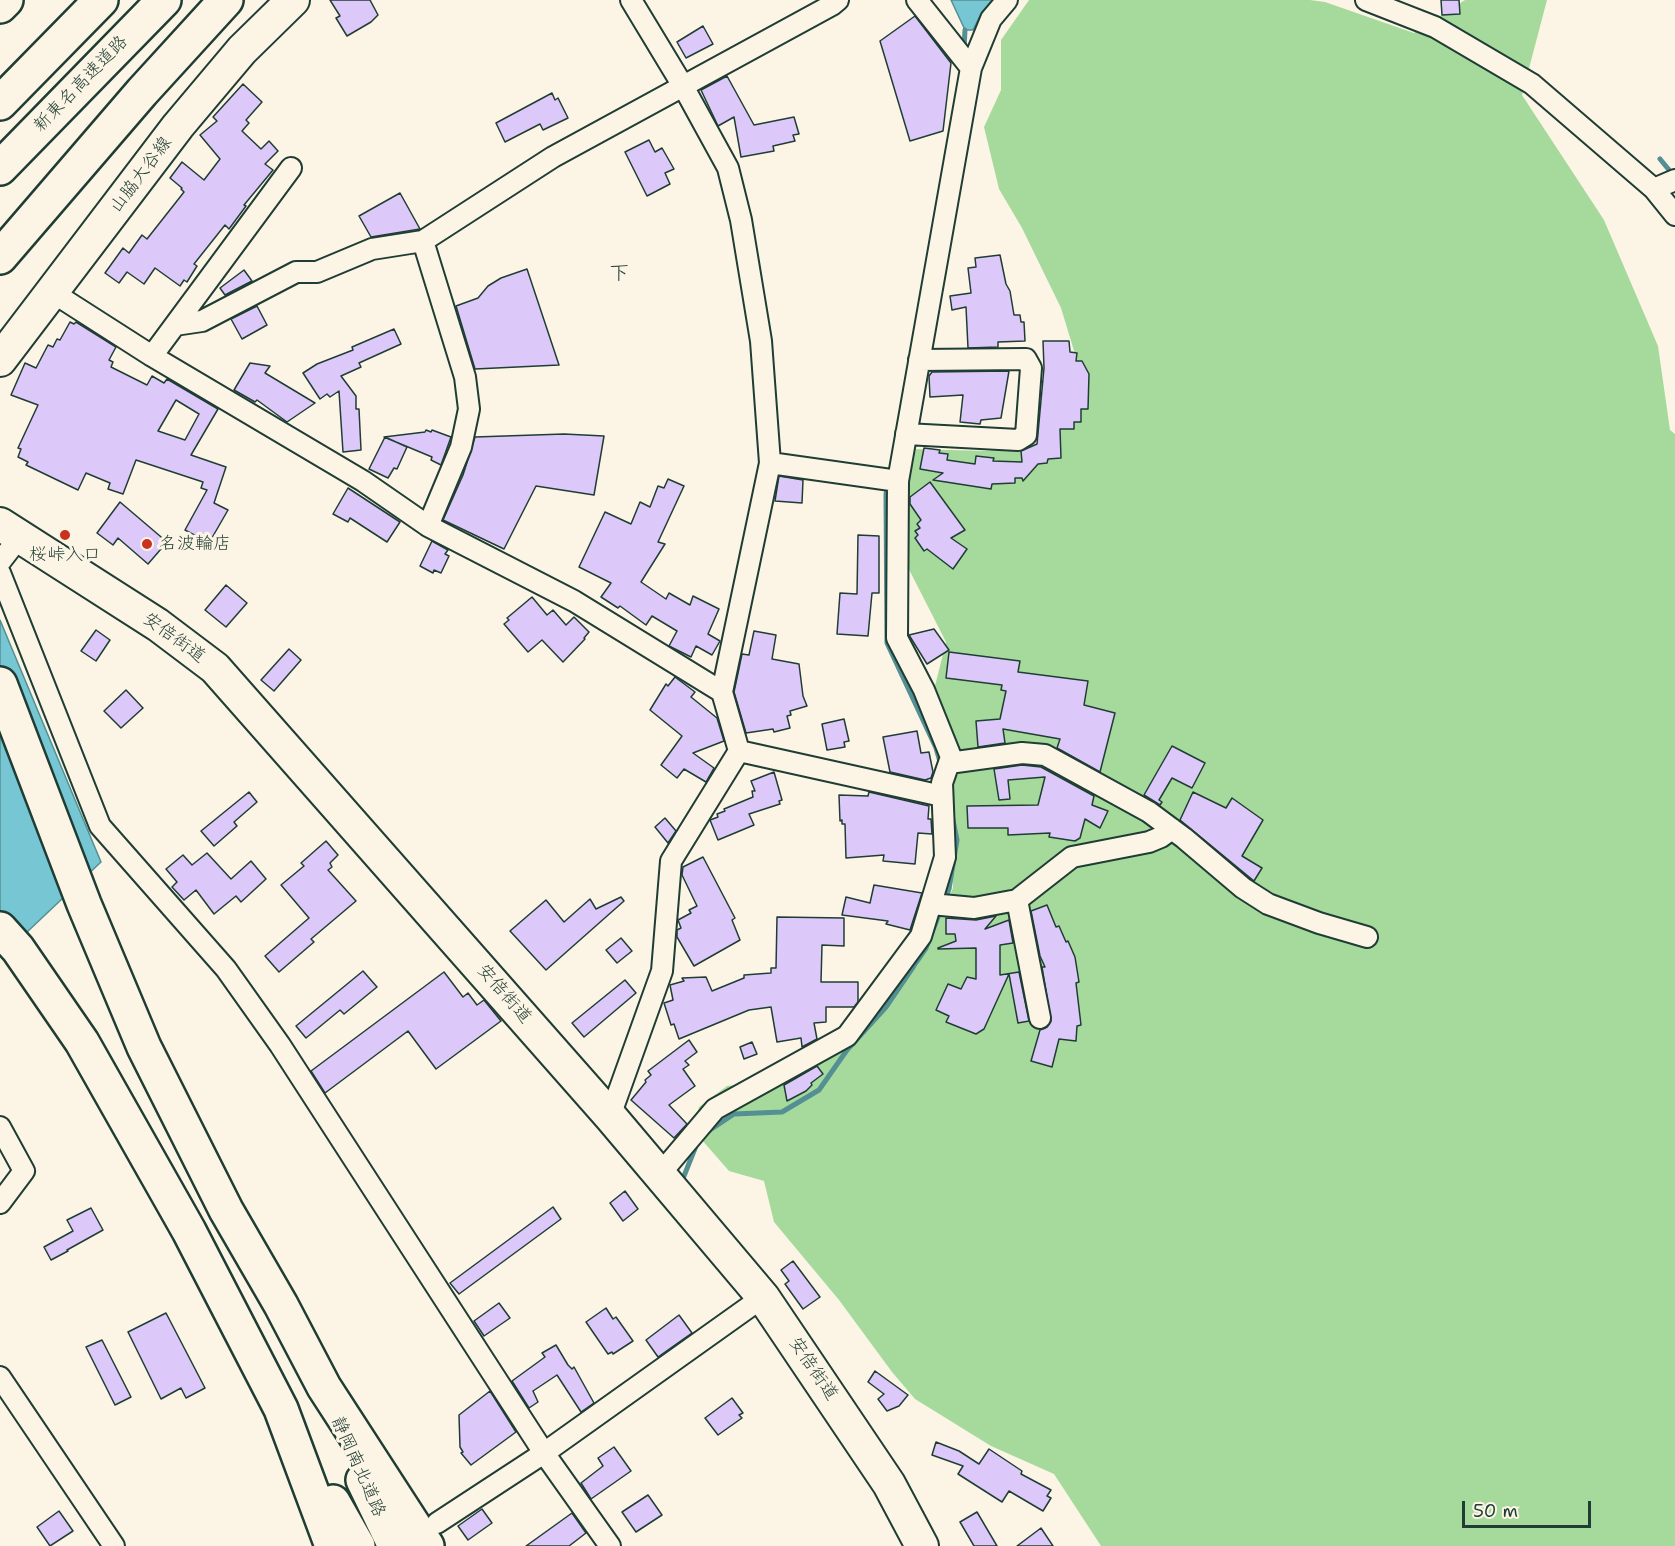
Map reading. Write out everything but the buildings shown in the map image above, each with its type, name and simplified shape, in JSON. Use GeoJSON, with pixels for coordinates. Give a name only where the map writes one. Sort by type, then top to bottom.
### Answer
{"type":"FeatureCollection","features":[{"type":"Feature","properties":{"kind":"highway"},"geometry":{"type":"LineString","coordinates":[[0,6],[6,0]]}},
{"type":"Feature","properties":{"kind":"highway"},"geometry":{"type":"LineString","coordinates":[[0,103],[101,0]]}},
{"type":"Feature","properties":{"kind":"highway","name":"新東名高速道路"},"geometry":{"type":"LineString","coordinates":[[0,168],[164,0]]}},
{"type":"Feature","properties":{"kind":"highway"},"geometry":{"type":"LineString","coordinates":[[0,257],[134,101],[226,0]]}},
{"type":"Feature","properties":{"kind":"highway"},"geometry":{"type":"LineString","coordinates":[[0,684],[84,904],[144,1047],[226,1210],[281,1305],[324,1387],[432,1535]]}},
{"type":"Feature","properties":{"kind":"highway"},"geometry":{"type":"LineString","coordinates":[[0,717],[53,822]]}},
{"type":"Feature","properties":{"kind":"highway"},"geometry":{"type":"LineString","coordinates":[[9,939],[82,1042],[189,1231],[281,1409],[332,1546]]}},
{"type":"Feature","properties":{"kind":"highway","name":"静岡南北道路"},"geometry":{"type":"LineString","coordinates":[[324,1387],[354,1461],[394,1546]]}},
{"type":"Feature","properties":{"kind":"highway","name":"静岡南北道路"},"geometry":{"type":"LineString","coordinates":[[281,1409],[358,1546]]}},
{"type":"Feature","properties":{"kind":"main road","name":"山脇大谷線"},"geometry":{"type":"LineString","coordinates":[[0,360],[178,126],[242,50],[293,0]]}},
{"type":"Feature","properties":{"kind":"main road","name":"安倍街道"},"geometry":{"type":"LineString","coordinates":[[10,530],[158,625],[215,668],[610,1116],[763,1297],[889,1484],[922,1546]]}},
{"type":"Feature","properties":{"kind":"street"},"geometry":{"type":"LineString","coordinates":[[610,1116],[662,970],[671,861],[740,751],[722,692],[770,463],[761,341],[741,220],[728,168],[683,86],[631,0]]}},
{"type":"Feature","properties":{"kind":"street"},"geometry":{"type":"LineString","coordinates":[[175,325],[202,321],[296,272],[317,272],[372,249],[423,241],[554,157],[838,0]]}},
{"type":"Feature","properties":{"kind":"street"},"geometry":{"type":"LineString","coordinates":[[917,0],[971,68]]}},
{"type":"Feature","properties":{"kind":"street"},"geometry":{"type":"LineString","coordinates":[[660,1174],[715,1109],[847,1036],[921,936],[945,857],[942,783],[951,757],[924,690],[897,638],[898,481],[971,68],[991,19],[1007,0]]}},
{"type":"Feature","properties":{"kind":"street"},"geometry":{"type":"LineString","coordinates":[[1366,0],[1435,27],[1532,84],[1654,189],[1675,214]]}},
{"type":"Feature","properties":{"kind":"street"},"geometry":{"type":"LineString","coordinates":[[152,356],[291,168]]}},
{"type":"Feature","properties":{"kind":"street"},"geometry":{"type":"LineString","coordinates":[[1654,189],[1675,180]]}},
{"type":"Feature","properties":{"kind":"street"},"geometry":{"type":"LineString","coordinates":[[423,241],[465,377],[469,409],[461,447],[428,526]]}},
{"type":"Feature","properties":{"kind":"street"},"geometry":{"type":"LineString","coordinates":[[52,292],[152,356],[363,481],[428,526],[574,601],[722,692]]}},
{"type":"Feature","properties":{"kind":"street"},"geometry":{"type":"LineString","coordinates":[[906,435],[1018,440],[1026,435],[1031,368],[1026,359],[919,360]]}},
{"type":"Feature","properties":{"kind":"street"},"geometry":{"type":"LineString","coordinates":[[770,463],[898,481]]}},
{"type":"Feature","properties":{"kind":"street"},"geometry":{"type":"LineString","coordinates":[[0,562],[10,530]]}},
{"type":"Feature","properties":{"kind":"street"},"geometry":{"type":"LineString","coordinates":[[0,573],[100,826],[226,969],[280,1045],[544,1453],[610,1546]]}},
{"type":"Feature","properties":{"kind":"street"},"geometry":{"type":"LineString","coordinates":[[740,751],[942,796]]}},
{"type":"Feature","properties":{"kind":"street"},"geometry":{"type":"LineString","coordinates":[[949,763],[1022,753],[1045,755],[1149,812],[1243,888],[1268,904],[1319,923],[1367,937]]}},
{"type":"Feature","properties":{"kind":"street"},"geometry":{"type":"LineString","coordinates":[[931,904],[975,909],[1017,900],[1072,857],[1149,842],[1172,829]]}},
{"type":"Feature","properties":{"kind":"street"},"geometry":{"type":"LineString","coordinates":[[1017,900],[1040,1018]]}},
{"type":"Feature","properties":{"kind":"street"},"geometry":{"type":"LineString","coordinates":[[0,1127],[24,1171],[0,1203]]}},
{"type":"Feature","properties":{"kind":"street"},"geometry":{"type":"LineString","coordinates":[[432,1535],[763,1297]]}},
{"type":"Feature","properties":{"kind":"street"},"geometry":{"type":"LineString","coordinates":[[0,1377],[114,1546]]}},
{"type":"Feature","properties":{"kind":"green space"},"geometry":{"type":"Polygon","coordinates":[[[1029,0],[1310,0],[1325,2],[1414,33],[1465,0],[1547,0],[1522,95],[1604,220],[1658,346],[1670,430],[1675,434],[1675,1546],[1101,1546],[1054,1474],[991,1446],[915,1399],[892,1372],[839,1300],[774,1222],[764,1181],[729,1171],[694,1131],[699,1107],[727,1086],[775,1081],[862,1025],[918,965],[953,888],[949,786],[931,702],[946,642],[893,538],[913,449],[987,451],[1038,447],[1082,377],[1061,308],[1022,228],[999,189],[984,127],[1001,90],[1001,40],[1029,0]]]}},
{"type":"Feature","properties":{"kind":"water"},"geometry":{"type":"Polygon","coordinates":[[[951,0],[993,0],[982,12],[973,30],[965,30],[951,0]]]}},
{"type":"Feature","properties":{"kind":"water"},"geometry":{"type":"Polygon","coordinates":[[[0,620],[101,862],[7,951],[0,944],[0,620]]]}},
{"type":"Feature","properties":{"kind":"waterway"},"geometry":{"type":"LineString","coordinates":[[964,49],[965,30]]}},
{"type":"Feature","properties":{"kind":"waterway"},"geometry":{"type":"LineString","coordinates":[[1660,159],[1674,176]]}},
{"type":"Feature","properties":{"kind":"waterway"},"geometry":{"type":"LineString","coordinates":[[888,484],[886,494],[887,643],[936,748],[941,765]]}},
{"type":"Feature","properties":{"kind":"waterway"},"geometry":{"type":"LineString","coordinates":[[945,900],[957,840],[952,815]]}},
{"type":"Feature","properties":{"kind":"waterway"},"geometry":{"type":"LineString","coordinates":[[704,1134],[734,1114],[782,1112],[819,1090],[847,1050],[886,1007],[926,948],[941,909]]}},
{"type":"Feature","properties":{"kind":"waterway"},"geometry":{"type":"LineString","coordinates":[[684,1176],[698,1141]]}},
{"type":"Feature","properties":{"kind":"place","name":"桜峠入口"},"geometry":{"type":"Point","coordinates":[65,535]}},
{"type":"Feature","properties":{"kind":"place","name":"名波輪店"},"geometry":{"type":"Point","coordinates":[147,544]}},
{"type":"Feature","properties":{"kind":"district","name":"下"},"geometry":{"type":"Point","coordinates":[619,275]}}]}
